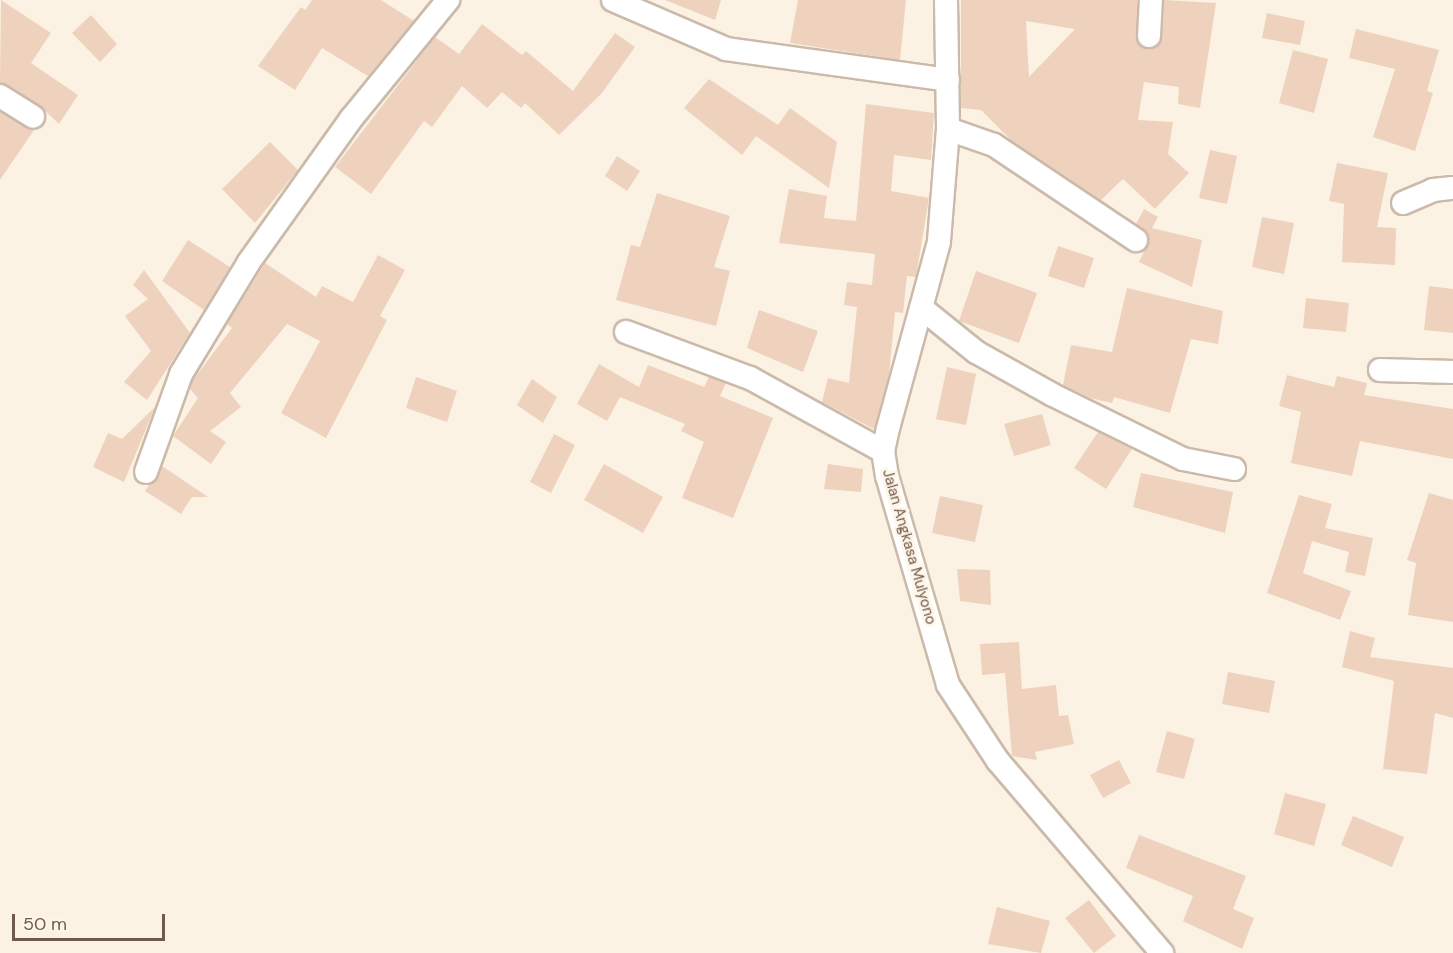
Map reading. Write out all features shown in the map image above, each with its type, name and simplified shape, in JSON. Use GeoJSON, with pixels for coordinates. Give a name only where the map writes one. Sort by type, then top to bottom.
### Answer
{"type":"FeatureCollection","features":[{"type":"Feature","properties":{"kind":"street"},"geometry":{"type":"LineString","coordinates":[[146,472],[181,374],[249,262],[351,119],[448,0]]}},
{"type":"Feature","properties":{"kind":"street"},"geometry":{"type":"LineString","coordinates":[[613,0],[726,50],[948,80]]}},
{"type":"Feature","properties":{"kind":"street","name":"Jalan Angkasa Mulyono"},"geometry":{"type":"LineString","coordinates":[[946,0],[948,129],[939,242],[924,310],[883,451],[948,685],[999,761],[1162,953]]}},
{"type":"Feature","properties":{"kind":"street"},"geometry":{"type":"LineString","coordinates":[[1149,36],[1151,0]]}},
{"type":"Feature","properties":{"kind":"street"},"geometry":{"type":"LineString","coordinates":[[0,96],[33,117]]}},
{"type":"Feature","properties":{"kind":"street"},"geometry":{"type":"LineString","coordinates":[[948,129],[994,145],[1136,240]]}},
{"type":"Feature","properties":{"kind":"street"},"geometry":{"type":"LineString","coordinates":[[1403,203],[1433,190],[1453,189]]}},
{"type":"Feature","properties":{"kind":"street"},"geometry":{"type":"LineString","coordinates":[[924,310],[976,352],[1053,395],[1183,459],[1234,469]]}},
{"type":"Feature","properties":{"kind":"street"},"geometry":{"type":"LineString","coordinates":[[626,332],[750,378],[883,451]]}},
{"type":"Feature","properties":{"kind":"street"},"geometry":{"type":"LineString","coordinates":[[1380,370],[1453,372]]}},
{"type":"Feature","properties":{"kind":"building"},"geometry":{"type":"Polygon","coordinates":[[[1,0],[51,33],[31,63],[78,95],[59,124],[40,106],[0,83],[1,0]]]}},
{"type":"Feature","properties":{"kind":"building"},"geometry":{"type":"Polygon","coordinates":[[[312,0],[381,0],[414,21],[368,76],[322,48],[295,90],[258,66],[301,7],[305,10],[312,0]]]}},
{"type":"Feature","properties":{"kind":"building"},"geometry":{"type":"Polygon","coordinates":[[[665,0],[721,0],[715,20],[665,0]]]}},
{"type":"Feature","properties":{"kind":"building"},"geometry":{"type":"Polygon","coordinates":[[[798,0],[906,0],[900,60],[790,43],[798,0]]]}},
{"type":"Feature","properties":{"kind":"building"},"geometry":{"type":"Polygon","coordinates":[[[961,0],[1137,0],[1137,42],[1149,49],[1162,37],[1164,0],[1216,3],[1200,108],[1178,104],[1179,87],[1144,82],[1138,120],[1173,122],[1168,154],[1189,173],[1155,209],[1123,179],[1101,200],[1012,141],[981,110],[961,108],[961,0]],[[1026,21],[1029,77],[1075,29],[1026,21]]]}},
{"type":"Feature","properties":{"kind":"building"},"geometry":{"type":"Polygon","coordinates":[[[1267,13],[1305,21],[1300,45],[1262,38],[1267,13]]]}},
{"type":"Feature","properties":{"kind":"building"},"geometry":{"type":"Polygon","coordinates":[[[91,15],[117,44],[100,62],[72,33],[91,15]]]}},
{"type":"Feature","properties":{"kind":"building"},"geometry":{"type":"Polygon","coordinates":[[[482,24],[522,55],[526,51],[573,91],[615,33],[635,47],[602,93],[559,135],[525,103],[521,108],[502,92],[487,108],[462,86],[432,127],[424,121],[371,194],[335,167],[435,37],[459,54],[482,24]]]}},
{"type":"Feature","properties":{"kind":"building"},"geometry":{"type":"Polygon","coordinates":[[[1356,29],[1439,50],[1427,91],[1433,93],[1415,151],[1373,137],[1395,69],[1349,58],[1356,29]]]}},
{"type":"Feature","properties":{"kind":"building"},"geometry":{"type":"Polygon","coordinates":[[[1293,50],[1328,59],[1314,113],[1279,103],[1293,50]]]}},
{"type":"Feature","properties":{"kind":"building"},"geometry":{"type":"Polygon","coordinates":[[[709,79],[778,125],[790,108],[837,142],[829,188],[756,136],[742,155],[684,108],[709,79]]]}},
{"type":"Feature","properties":{"kind":"building"},"geometry":{"type":"Polygon","coordinates":[[[866,104],[934,113],[931,160],[894,155],[891,191],[929,198],[916,277],[907,276],[903,313],[895,312],[889,375],[874,429],[822,402],[828,378],[849,383],[857,307],[844,305],[847,282],[872,285],[875,254],[779,243],[789,189],[827,196],[824,218],[856,221],[866,104]]]}},
{"type":"Feature","properties":{"kind":"building"},"geometry":{"type":"Polygon","coordinates":[[[0,112],[34,130],[0,180],[0,112]]]}},
{"type":"Feature","properties":{"kind":"building"},"geometry":{"type":"Polygon","coordinates":[[[270,142],[298,170],[255,223],[222,189],[270,142]]]}},
{"type":"Feature","properties":{"kind":"building"},"geometry":{"type":"Polygon","coordinates":[[[1210,150],[1237,156],[1227,204],[1199,198],[1210,150]]]}},
{"type":"Feature","properties":{"kind":"building"},"geometry":{"type":"Polygon","coordinates":[[[617,156],[640,171],[627,191],[605,176],[617,156]]]}},
{"type":"Feature","properties":{"kind":"building"},"geometry":{"type":"Polygon","coordinates":[[[1337,163],[1388,173],[1377,227],[1396,228],[1395,265],[1342,262],[1344,204],[1329,201],[1337,163]]]}},
{"type":"Feature","properties":{"kind":"building"},"geometry":{"type":"Polygon","coordinates":[[[657,193],[730,216],[714,267],[730,271],[716,326],[616,300],[631,245],[640,247],[657,193]]]}},
{"type":"Feature","properties":{"kind":"building"},"geometry":{"type":"Polygon","coordinates":[[[1144,209],[1158,217],[1152,228],[1202,240],[1192,287],[1139,262],[1149,241],[1136,224],[1144,209]]]}},
{"type":"Feature","properties":{"kind":"building"},"geometry":{"type":"Polygon","coordinates":[[[1262,217],[1294,223],[1284,274],[1252,267],[1262,217]]]}},
{"type":"Feature","properties":{"kind":"building"},"geometry":{"type":"Polygon","coordinates":[[[188,240],[230,267],[204,310],[162,281],[188,240]]]}},
{"type":"Feature","properties":{"kind":"building"},"geometry":{"type":"Polygon","coordinates":[[[1058,246],[1094,258],[1084,288],[1048,276],[1058,246]]]}},
{"type":"Feature","properties":{"kind":"building"},"geometry":{"type":"Polygon","coordinates":[[[378,255],[405,270],[380,316],[387,320],[326,438],[281,413],[320,341],[287,324],[230,393],[241,407],[210,431],[226,442],[211,464],[173,436],[198,398],[190,389],[193,380],[232,328],[227,324],[265,263],[316,297],[322,286],[353,302],[378,255]]]}},
{"type":"Feature","properties":{"kind":"building"},"geometry":{"type":"Polygon","coordinates":[[[144,270],[190,333],[147,400],[124,382],[151,351],[125,316],[148,299],[133,285],[144,270]]]}},
{"type":"Feature","properties":{"kind":"building"},"geometry":{"type":"Polygon","coordinates":[[[976,271],[1037,293],[1019,343],[959,321],[976,271]]]}},
{"type":"Feature","properties":{"kind":"building"},"geometry":{"type":"Polygon","coordinates":[[[1429,286],[1453,289],[1453,333],[1424,330],[1429,286]]]}},
{"type":"Feature","properties":{"kind":"building"},"geometry":{"type":"Polygon","coordinates":[[[1127,288],[1223,311],[1218,344],[1191,339],[1170,413],[1114,397],[1112,403],[1090,398],[1063,385],[1071,345],[1112,352],[1127,288]]]}},
{"type":"Feature","properties":{"kind":"building"},"geometry":{"type":"Polygon","coordinates":[[[1306,298],[1349,303],[1346,332],[1303,328],[1306,298]]]}},
{"type":"Feature","properties":{"kind":"building"},"geometry":{"type":"Polygon","coordinates":[[[759,310],[818,331],[803,372],[747,348],[759,310]]]}},
{"type":"Feature","properties":{"kind":"building"},"geometry":{"type":"Polygon","coordinates":[[[599,364],[639,387],[648,365],[704,387],[709,377],[726,383],[720,396],[773,418],[733,518],[682,498],[704,442],[681,431],[685,424],[620,397],[607,421],[577,404],[599,364]]]}},
{"type":"Feature","properties":{"kind":"building"},"geometry":{"type":"Polygon","coordinates":[[[947,367],[976,374],[966,425],[936,419],[947,367]]]}},
{"type":"Feature","properties":{"kind":"building"},"geometry":{"type":"Polygon","coordinates":[[[1287,375],[1334,387],[1337,376],[1367,383],[1364,395],[1453,409],[1453,459],[1360,441],[1352,476],[1291,463],[1301,412],[1279,406],[1287,375]]]}},
{"type":"Feature","properties":{"kind":"building"},"geometry":{"type":"Polygon","coordinates":[[[416,377],[457,391],[447,422],[406,408],[416,377]]]}},
{"type":"Feature","properties":{"kind":"building"},"geometry":{"type":"Polygon","coordinates":[[[532,379],[557,397],[543,423],[517,405],[532,379]]]}},
{"type":"Feature","properties":{"kind":"building"},"geometry":{"type":"Polygon","coordinates":[[[155,407],[124,482],[93,467],[108,433],[122,439],[155,407]]]}},
{"type":"Feature","properties":{"kind":"building"},"geometry":{"type":"Polygon","coordinates":[[[1042,414],[1051,445],[1014,456],[1004,424],[1042,414]]]}},
{"type":"Feature","properties":{"kind":"building"},"geometry":{"type":"Polygon","coordinates":[[[1098,432],[1132,449],[1106,489],[1074,468],[1098,432]]]}},
{"type":"Feature","properties":{"kind":"building"},"geometry":{"type":"Polygon","coordinates":[[[554,434],[575,445],[551,493],[530,482],[554,434]]]}},
{"type":"Feature","properties":{"kind":"building"},"geometry":{"type":"Polygon","coordinates":[[[604,464],[663,497],[643,533],[584,500],[604,464]]]}},
{"type":"Feature","properties":{"kind":"building"},"geometry":{"type":"Polygon","coordinates":[[[828,464],[863,469],[861,492],[824,489],[828,464]]]}},
{"type":"Feature","properties":{"kind":"building"},"geometry":{"type":"Polygon","coordinates":[[[162,466],[208,497],[192,497],[181,514],[145,491],[162,466]]]}},
{"type":"Feature","properties":{"kind":"building"},"geometry":{"type":"Polygon","coordinates":[[[1141,473],[1233,492],[1225,533],[1133,507],[1141,473]]]}},
{"type":"Feature","properties":{"kind":"building"},"geometry":{"type":"Polygon","coordinates":[[[1429,493],[1453,500],[1453,622],[1408,615],[1416,563],[1407,560],[1429,493]]]}},
{"type":"Feature","properties":{"kind":"building"},"geometry":{"type":"Polygon","coordinates":[[[1299,495],[1332,504],[1325,528],[1373,538],[1365,576],[1345,572],[1349,552],[1312,541],[1303,573],[1351,591],[1340,620],[1267,593],[1299,495]]]}},
{"type":"Feature","properties":{"kind":"building"},"geometry":{"type":"Polygon","coordinates":[[[940,496],[983,505],[975,542],[932,533],[940,496]]]}},
{"type":"Feature","properties":{"kind":"building"},"geometry":{"type":"Polygon","coordinates":[[[957,569],[990,570],[991,605],[960,601],[957,569]]]}},
{"type":"Feature","properties":{"kind":"building"},"geometry":{"type":"Polygon","coordinates":[[[1350,631],[1375,638],[1370,657],[1453,668],[1453,718],[1435,713],[1427,774],[1383,769],[1394,681],[1342,667],[1350,631]]]}},
{"type":"Feature","properties":{"kind":"building"},"geometry":{"type":"Polygon","coordinates":[[[1019,642],[1022,689],[1056,685],[1059,716],[1068,715],[1074,744],[1035,752],[1037,760],[1012,756],[1005,673],[982,675],[980,644],[1019,642]]]}},
{"type":"Feature","properties":{"kind":"building"},"geometry":{"type":"Polygon","coordinates":[[[1228,672],[1275,681],[1269,713],[1222,704],[1228,672]]]}},
{"type":"Feature","properties":{"kind":"building"},"geometry":{"type":"Polygon","coordinates":[[[1167,731],[1195,739],[1184,779],[1156,772],[1167,731]]]}},
{"type":"Feature","properties":{"kind":"building"},"geometry":{"type":"Polygon","coordinates":[[[1119,760],[1131,783],[1103,798],[1090,775],[1119,760]]]}},
{"type":"Feature","properties":{"kind":"building"},"geometry":{"type":"Polygon","coordinates":[[[1285,793],[1326,804],[1314,846],[1274,834],[1285,793]]]}},
{"type":"Feature","properties":{"kind":"building"},"geometry":{"type":"Polygon","coordinates":[[[1353,816],[1404,837],[1392,867],[1341,845],[1353,816]]]}},
{"type":"Feature","properties":{"kind":"building"},"geometry":{"type":"Polygon","coordinates":[[[1139,835],[1246,876],[1233,909],[1254,918],[1242,949],[1183,921],[1193,896],[1126,868],[1139,835]]]}},
{"type":"Feature","properties":{"kind":"building"},"geometry":{"type":"Polygon","coordinates":[[[1089,900],[1116,936],[1094,953],[1065,918],[1089,900]]]}},
{"type":"Feature","properties":{"kind":"building"},"geometry":{"type":"Polygon","coordinates":[[[997,907],[1050,921],[1041,953],[988,944],[997,907]]]}}]}
